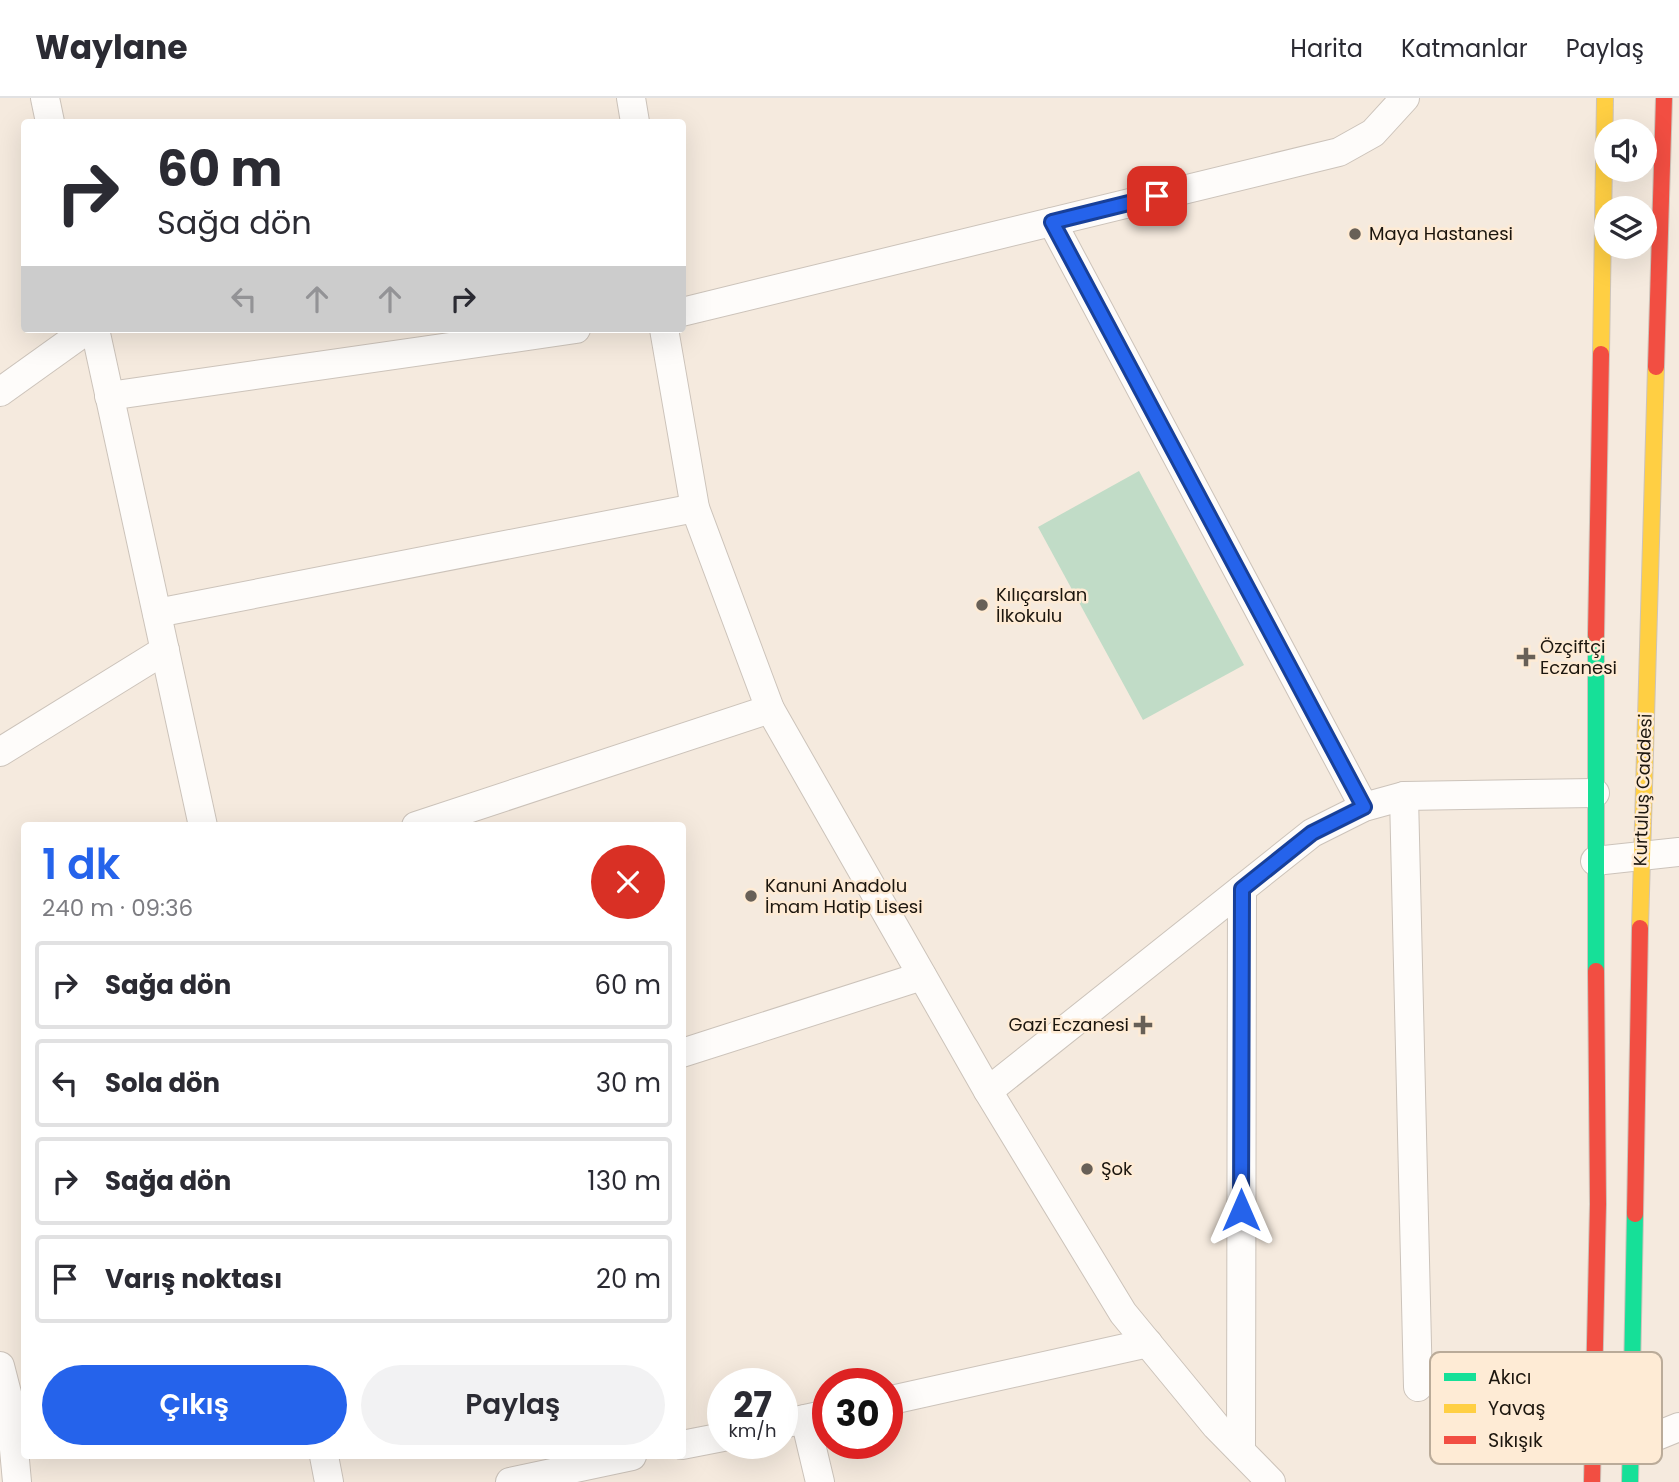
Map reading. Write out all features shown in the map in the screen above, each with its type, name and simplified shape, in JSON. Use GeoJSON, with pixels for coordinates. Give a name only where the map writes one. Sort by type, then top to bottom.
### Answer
{"type":"FeatureCollection","features":[{"type":"Feature","properties":{"kind":"main road"},"geometry":{"type":"LineString","coordinates":[[1595,1352],[1598,1204],[1595,793],[1605,98]]}},
{"type":"Feature","properties":{"kind":"main road","name":"Kurtuluş Caddesi"},"geometry":{"type":"LineString","coordinates":[[1633,1352],[1641,856],[1664,98]]}},
{"type":"Feature","properties":{"kind":"main road"},"geometry":{"type":"LineString","coordinates":[[1592,1464],[1592,1482]]}},
{"type":"Feature","properties":{"kind":"main road","name":"Kurtuluş Caddesi"},"geometry":{"type":"LineString","coordinates":[[1630,1482],[1631,1464]]}},
{"type":"Feature","properties":{"kind":"street"},"geometry":{"type":"LineString","coordinates":[[45,98],[49,119]]}},
{"type":"Feature","properties":{"kind":"street"},"geometry":{"type":"LineString","coordinates":[[631,98],[634,119]]}},
{"type":"Feature","properties":{"kind":"street"},"geometry":{"type":"LineString","coordinates":[[686,311],[1339,152],[1373,133],[1405,98]]}},
{"type":"Feature","properties":{"kind":"street"},"geometry":{"type":"LineString","coordinates":[[1052,222],[1364,807]]}},
{"type":"Feature","properties":{"kind":"street"},"geometry":{"type":"LineString","coordinates":[[0,393],[82,333]]}},
{"type":"Feature","properties":{"kind":"street"},"geometry":{"type":"LineString","coordinates":[[96,333],[202,822]]}},
{"type":"Feature","properties":{"kind":"street"},"geometry":{"type":"LineString","coordinates":[[109,396],[548,333]]}},
{"type":"Feature","properties":{"kind":"street"},"geometry":{"type":"LineString","coordinates":[[665,333],[695,508],[770,709],[988,1091],[1123,1313],[1241,1451],[1271,1482]]}},
{"type":"Feature","properties":{"kind":"street"},"geometry":{"type":"LineString","coordinates":[[157,613],[695,508]]}},
{"type":"Feature","properties":{"kind":"street"},"geometry":{"type":"LineString","coordinates":[[0,752],[165,650]]}},
{"type":"Feature","properties":{"kind":"street"},"geometry":{"type":"LineString","coordinates":[[428,822],[770,709]]}},
{"type":"Feature","properties":{"kind":"street"},"geometry":{"type":"LineString","coordinates":[[988,1091],[1312,833],[1364,807],[1404,796],[1595,793]]}},
{"type":"Feature","properties":{"kind":"street"},"geometry":{"type":"LineString","coordinates":[[1404,796],[1418,1387]]}},
{"type":"Feature","properties":{"kind":"street"},"geometry":{"type":"LineString","coordinates":[[1595,861],[1679,852]]}},
{"type":"Feature","properties":{"kind":"street"},"geometry":{"type":"LineString","coordinates":[[1241,1451],[1242,889]]}},
{"type":"Feature","properties":{"kind":"street"},"geometry":{"type":"LineString","coordinates":[[686,1051],[922,976]]}},
{"type":"Feature","properties":{"kind":"street"},"geometry":{"type":"LineString","coordinates":[[903,1397],[1148,1343]]}},
{"type":"Feature","properties":{"kind":"street"},"geometry":{"type":"LineString","coordinates":[[0,1366],[9,1405],[17,1482]]}},
{"type":"Feature","properties":{"kind":"street"},"geometry":{"type":"LineString","coordinates":[[805,1419],[820,1482]]}},
{"type":"Feature","properties":{"kind":"street"},"geometry":{"type":"LineString","coordinates":[[1662,1434],[1679,1427]]}},
{"type":"Feature","properties":{"kind":"street"},"geometry":{"type":"LineString","coordinates":[[686,1444],[707,1440]]}},
{"type":"Feature","properties":{"kind":"street"},"geometry":{"type":"LineString","coordinates":[[325,1459],[329,1482]]}},
{"type":"Feature","properties":{"kind":"street"},"geometry":{"type":"LineString","coordinates":[[510,1482],[618,1459]]}},
{"type":"Feature","properties":{"kind":"green space"},"geometry":{"type":"Polygon","coordinates":[[[1139,471],[1244,665],[1143,720],[1038,527],[1139,471]]]}},
{"type":"Feature","properties":{"kind":"traffic: fast"},"geometry":{"type":"LineString","coordinates":[[1596,635],[1596,971]]}},
{"type":"Feature","properties":{"kind":"traffic: fast"},"geometry":{"type":"LineString","coordinates":[[1632,1352],[1635,1214]]}},
{"type":"Feature","properties":{"kind":"traffic: fast"},"geometry":{"type":"LineString","coordinates":[[1630,1464],[1630,1482]]}},
{"type":"Feature","properties":{"kind":"traffic: slow"},"geometry":{"type":"LineString","coordinates":[[1601,354],[1605,98]]}},
{"type":"Feature","properties":{"kind":"traffic: slow"},"geometry":{"type":"LineString","coordinates":[[1640,928],[1656,367]]}},
{"type":"Feature","properties":{"kind":"traffic: jam"},"geometry":{"type":"LineString","coordinates":[[1656,367],[1664,98]]}},
{"type":"Feature","properties":{"kind":"traffic: jam"},"geometry":{"type":"LineString","coordinates":[[1596,635],[1601,354]]}},
{"type":"Feature","properties":{"kind":"traffic: jam"},"geometry":{"type":"LineString","coordinates":[[1635,1214],[1640,928]]}},
{"type":"Feature","properties":{"kind":"traffic: jam"},"geometry":{"type":"LineString","coordinates":[[1595,1352],[1598,1204],[1596,971]]}},
{"type":"Feature","properties":{"kind":"traffic: jam"},"geometry":{"type":"LineString","coordinates":[[1592,1464],[1592,1482]]}},
{"type":"Feature","properties":{"kind":"place","name":"Maya Hastanesi"},"geometry":{"type":"Point","coordinates":[1355,234]}},
{"type":"Feature","properties":{"kind":"place","name":"Kılıçarslan İlkokulu"},"geometry":{"type":"Point","coordinates":[982,605]}},
{"type":"Feature","properties":{"kind":"place","name":"Özçiftçi Eczanesi"},"geometry":{"type":"Point","coordinates":[1526,657]}},
{"type":"Feature","properties":{"kind":"place","name":"Kanuni Anadolu İmam Hatip Lisesi"},"geometry":{"type":"Point","coordinates":[751,896]}},
{"type":"Feature","properties":{"kind":"place","name":"Gazi Eczanesi"},"geometry":{"type":"Point","coordinates":[1143,1025]}},
{"type":"Feature","properties":{"kind":"place","name":"Şok"},"geometry":{"type":"Point","coordinates":[1087,1169]}},
{"type":"Feature","properties":{"kind":"route"},"geometry":{"type":"LineString","coordinates":[[1157,196],[1052,222],[1364,807],[1312,833],[1242,889],[1241,1210]]}}]}
